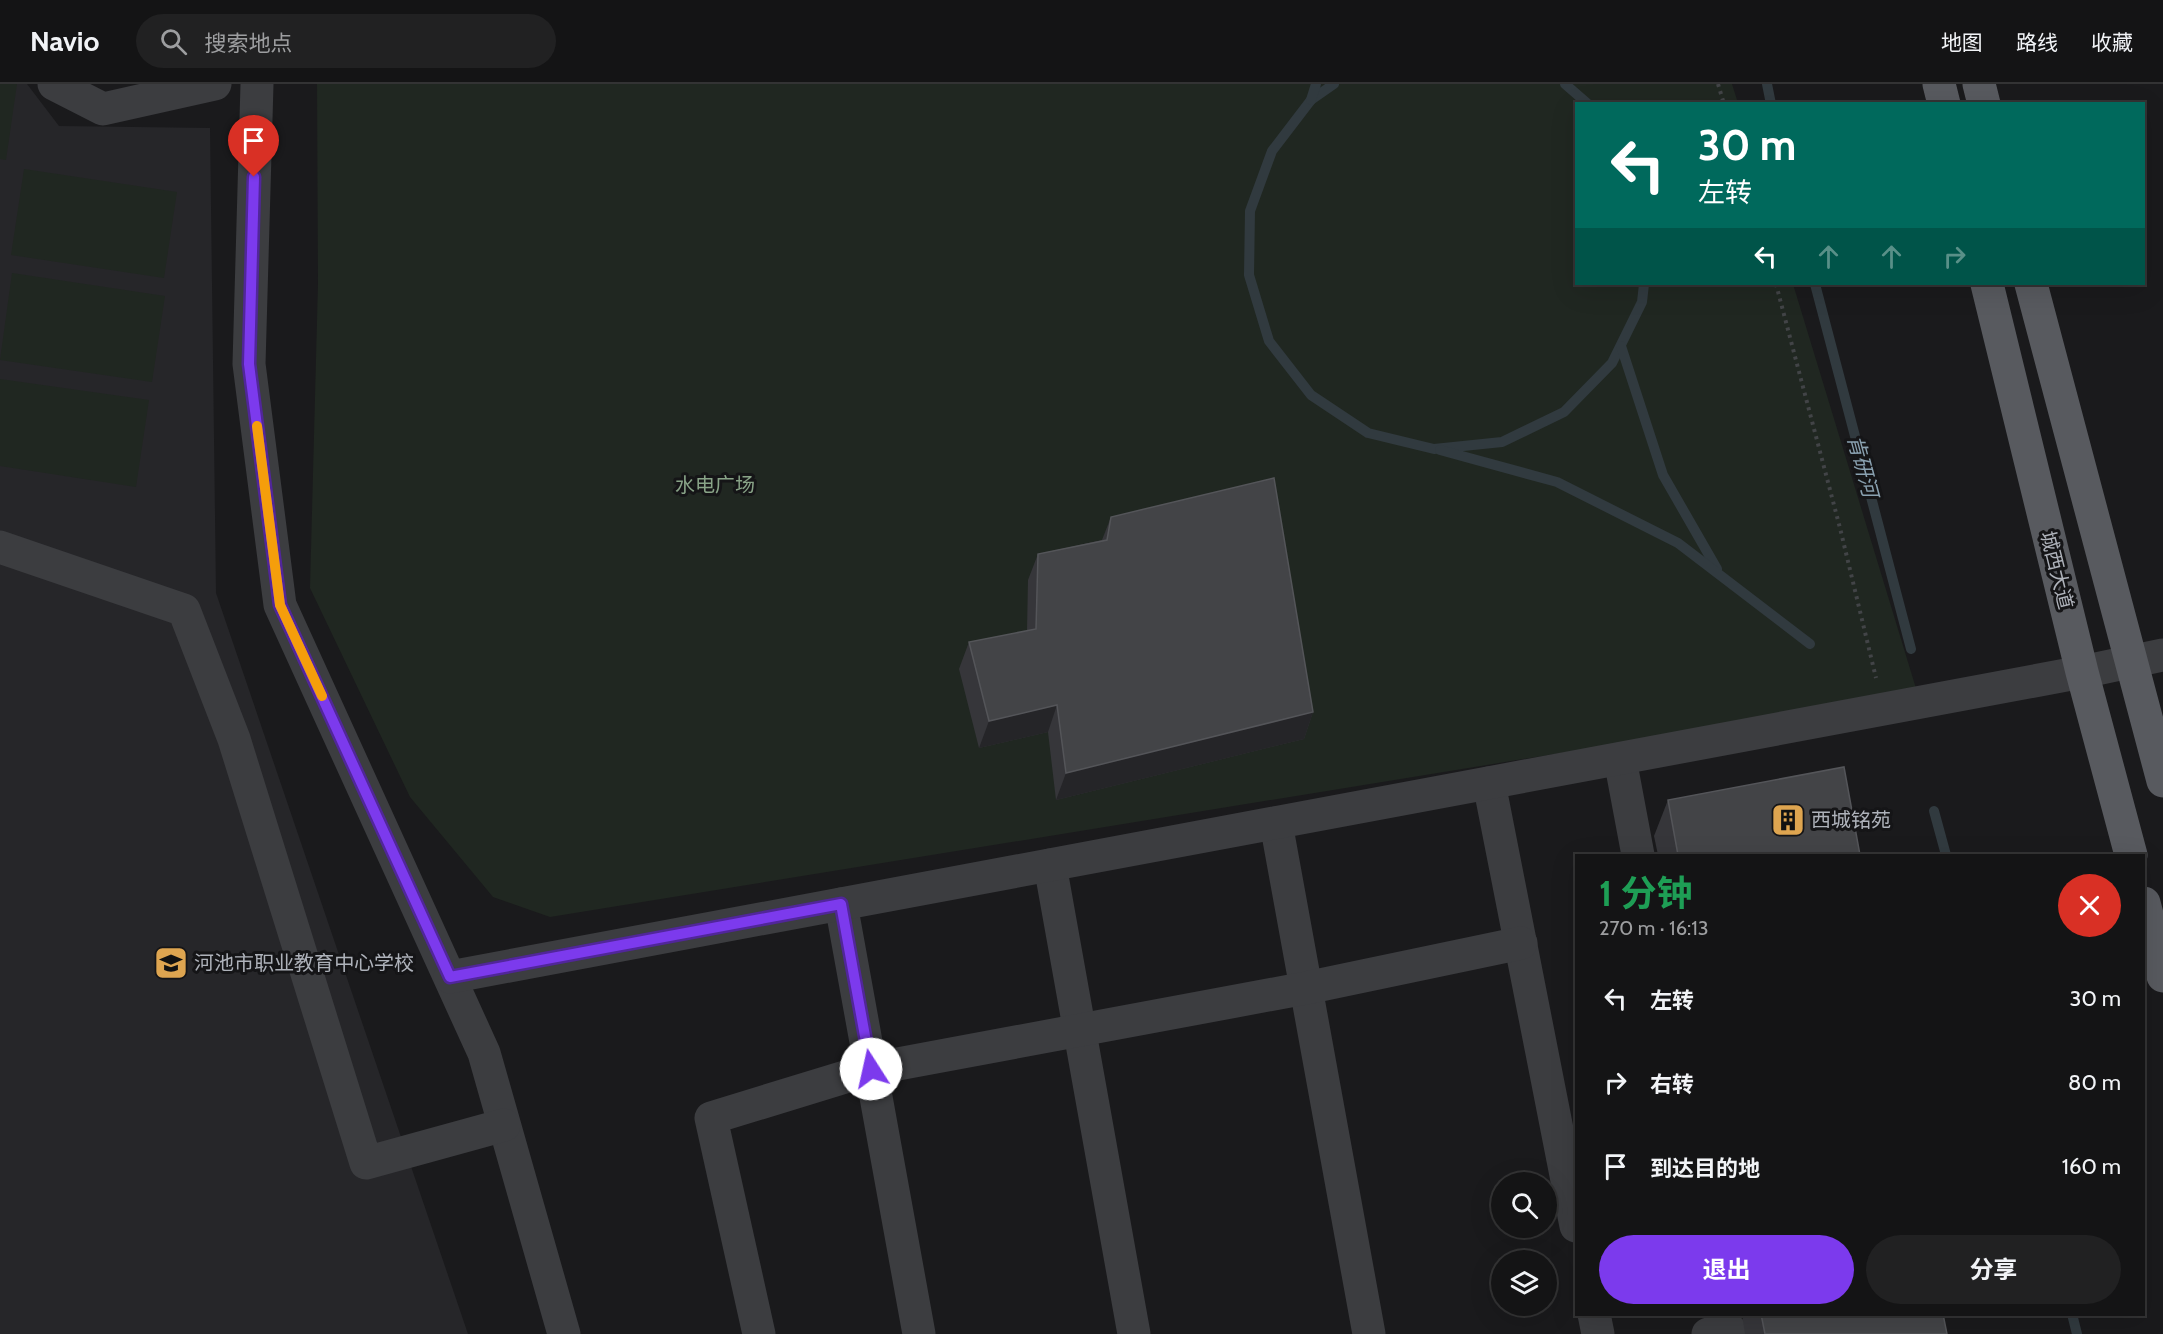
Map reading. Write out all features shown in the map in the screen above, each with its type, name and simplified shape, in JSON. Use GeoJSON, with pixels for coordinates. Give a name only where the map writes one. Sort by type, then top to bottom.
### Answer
{"type":"FeatureCollection","features":[{"type":"Feature","properties":{"kind":"main road"},"geometry":{"type":"LineString","coordinates":[[1939,84],[1944,102]]}},
{"type":"Feature","properties":{"kind":"main road"},"geometry":{"type":"LineString","coordinates":[[1978,84],[1983,102]]}},
{"type":"Feature","properties":{"kind":"main road","name":"城西大道"},"geometry":{"type":"LineString","coordinates":[[1988,285],[2082,672],[2131,854]]}},
{"type":"Feature","properties":{"kind":"main road"},"geometry":{"type":"LineString","coordinates":[[2031,285],[2163,781]]}},
{"type":"Feature","properties":{"kind":"main road"},"geometry":{"type":"LineString","coordinates":[[2145,907],[2163,976]]}},
{"type":"Feature","properties":{"kind":"street"},"geometry":{"type":"LineString","coordinates":[[54,84],[103,109],[215,84]]}},
{"type":"Feature","properties":{"kind":"street"},"geometry":{"type":"LineString","coordinates":[[257,84],[249,364],[280,605],[484,1053],[564,1334]]}},
{"type":"Feature","properties":{"kind":"street"},"geometry":{"type":"LineString","coordinates":[[0,547],[184,610],[234,740],[366,1163],[504,1125]]}},
{"type":"Feature","properties":{"kind":"street"},"geometry":{"type":"LineString","coordinates":[[450,977],[1882,710],[2163,655]]}},
{"type":"Feature","properties":{"kind":"street"},"geometry":{"type":"LineString","coordinates":[[1620,759],[1638,854]]}},
{"type":"Feature","properties":{"kind":"street"},"geometry":{"type":"LineString","coordinates":[[1489,783],[1575,1221]]}},
{"type":"Feature","properties":{"kind":"street"},"geometry":{"type":"LineString","coordinates":[[1276,823],[1370,1334]]}},
{"type":"Feature","properties":{"kind":"street"},"geometry":{"type":"LineString","coordinates":[[1050,865],[1134,1334]]}},
{"type":"Feature","properties":{"kind":"street"},"geometry":{"type":"LineString","coordinates":[[841,904],[919,1334]]}},
{"type":"Feature","properties":{"kind":"street"},"geometry":{"type":"LineString","coordinates":[[759,1334],[711,1118],[871,1069],[1306,988],[1521,943]]}},
{"type":"Feature","properties":{"kind":"street"},"geometry":{"type":"LineString","coordinates":[[1594,1316],[1598,1334]]}},
{"type":"Feature","properties":{"kind":"path"},"geometry":{"type":"LineString","coordinates":[[1719,84],[1724,102]]}},
{"type":"Feature","properties":{"kind":"path"},"geometry":{"type":"LineString","coordinates":[[1776,285],[1840,528],[1882,710]]}},
{"type":"Feature","properties":{"kind":"shaded area","name":"河池市职业教育中心学校"},"geometry":{"type":"Polygon","coordinates":[[[0,84],[27,84],[59,126],[210,128],[216,593],[468,1334],[0,1334],[0,84]]]}},
{"type":"Feature","properties":{"kind":"green space"},"geometry":{"type":"Polygon","coordinates":[[[0,84],[17,84],[6,160],[0,159],[0,84]]]}},
{"type":"Feature","properties":{"kind":"green space","name":"水电广场"},"geometry":{"type":"Polygon","coordinates":[[[317,84],[1732,84],[1738,102],[1575,102],[1575,285],[1793,285],[1918,695],[550,917],[493,897],[410,797],[310,588],[318,283],[317,84]]]}},
{"type":"Feature","properties":{"kind":"green space"},"geometry":{"type":"Polygon","coordinates":[[[24,169],[177,192],[164,278],[11,255],[24,169]]]}},
{"type":"Feature","properties":{"kind":"green space"},"geometry":{"type":"Polygon","coordinates":[[[12,273],[165,296],[152,382],[0,360],[12,273]]]}},
{"type":"Feature","properties":{"kind":"green space"},"geometry":{"type":"Polygon","coordinates":[[[0,379],[149,400],[136,487],[0,466],[0,379]]]}},
{"type":"Feature","properties":{"kind":"building"},"geometry":{"type":"Polygon","coordinates":[[[1274,478],[1313,712],[1066,773],[1057,705],[989,721],[969,642],[1036,629],[1038,554],[1107,540],[1111,517],[1274,478]]]}},
{"type":"Feature","properties":{"kind":"building"},"geometry":{"type":"Polygon","coordinates":[[[1844,767],[1860,854],[1678,854],[1668,800],[1844,767]]]}},
{"type":"Feature","properties":{"kind":"building"},"geometry":{"type":"Polygon","coordinates":[[[1761,1316],[1943,1316],[1947,1334],[1765,1334],[1761,1316]]]}},
{"type":"Feature","properties":{"kind":"waterway"},"geometry":{"type":"LineString","coordinates":[[1311,100],[1316,84]]}},
{"type":"Feature","properties":{"kind":"waterway"},"geometry":{"type":"LineString","coordinates":[[1334,84],[1311,100],[1272,151],[1250,211],[1249,275],[1269,341],[1311,395],[1368,433],[1434,449],[1502,442],[1564,412],[1612,363],[1642,302],[1644,285]]}},
{"type":"Feature","properties":{"kind":"waterway"},"geometry":{"type":"LineString","coordinates":[[1565,84],[1586,102]]}},
{"type":"Feature","properties":{"kind":"waterway","name":"肯研河"},"geometry":{"type":"LineString","coordinates":[[1767,84],[1771,102]]}},
{"type":"Feature","properties":{"kind":"waterway","name":"肯研河"},"geometry":{"type":"LineString","coordinates":[[1815,285],[1911,649]]}},
{"type":"Feature","properties":{"kind":"waterway"},"geometry":{"type":"LineString","coordinates":[[1621,346],[1663,475],[1717,569]]}},
{"type":"Feature","properties":{"kind":"waterway"},"geometry":{"type":"LineString","coordinates":[[1440,450],[1557,482],[1678,543],[1810,644]]}},
{"type":"Feature","properties":{"kind":"waterway","name":"肯研河"},"geometry":{"type":"LineString","coordinates":[[1934,811],[1946,854]]}},
{"type":"Feature","properties":{"kind":"waterway","name":"肯研河"},"geometry":{"type":"LineString","coordinates":[[2072,1316],[2077,1334]]}},
{"type":"Feature","properties":{"kind":"slow traffic"},"geometry":{"type":"LineString","coordinates":[[257,426],[280,605],[322,696]]}},
{"type":"Feature","properties":{"kind":"place","name":"西城铭苑"},"geometry":{"type":"Point","coordinates":[1788,820]}},
{"type":"Feature","properties":{"kind":"place","name":"河池市职业教育中心学校"},"geometry":{"type":"Point","coordinates":[171,963]}},
{"type":"Feature","properties":{"kind":"route"},"geometry":{"type":"LineString","coordinates":[[254,177],[249,364],[280,605],[450,977],[841,904],[871,1069]]}}]}
